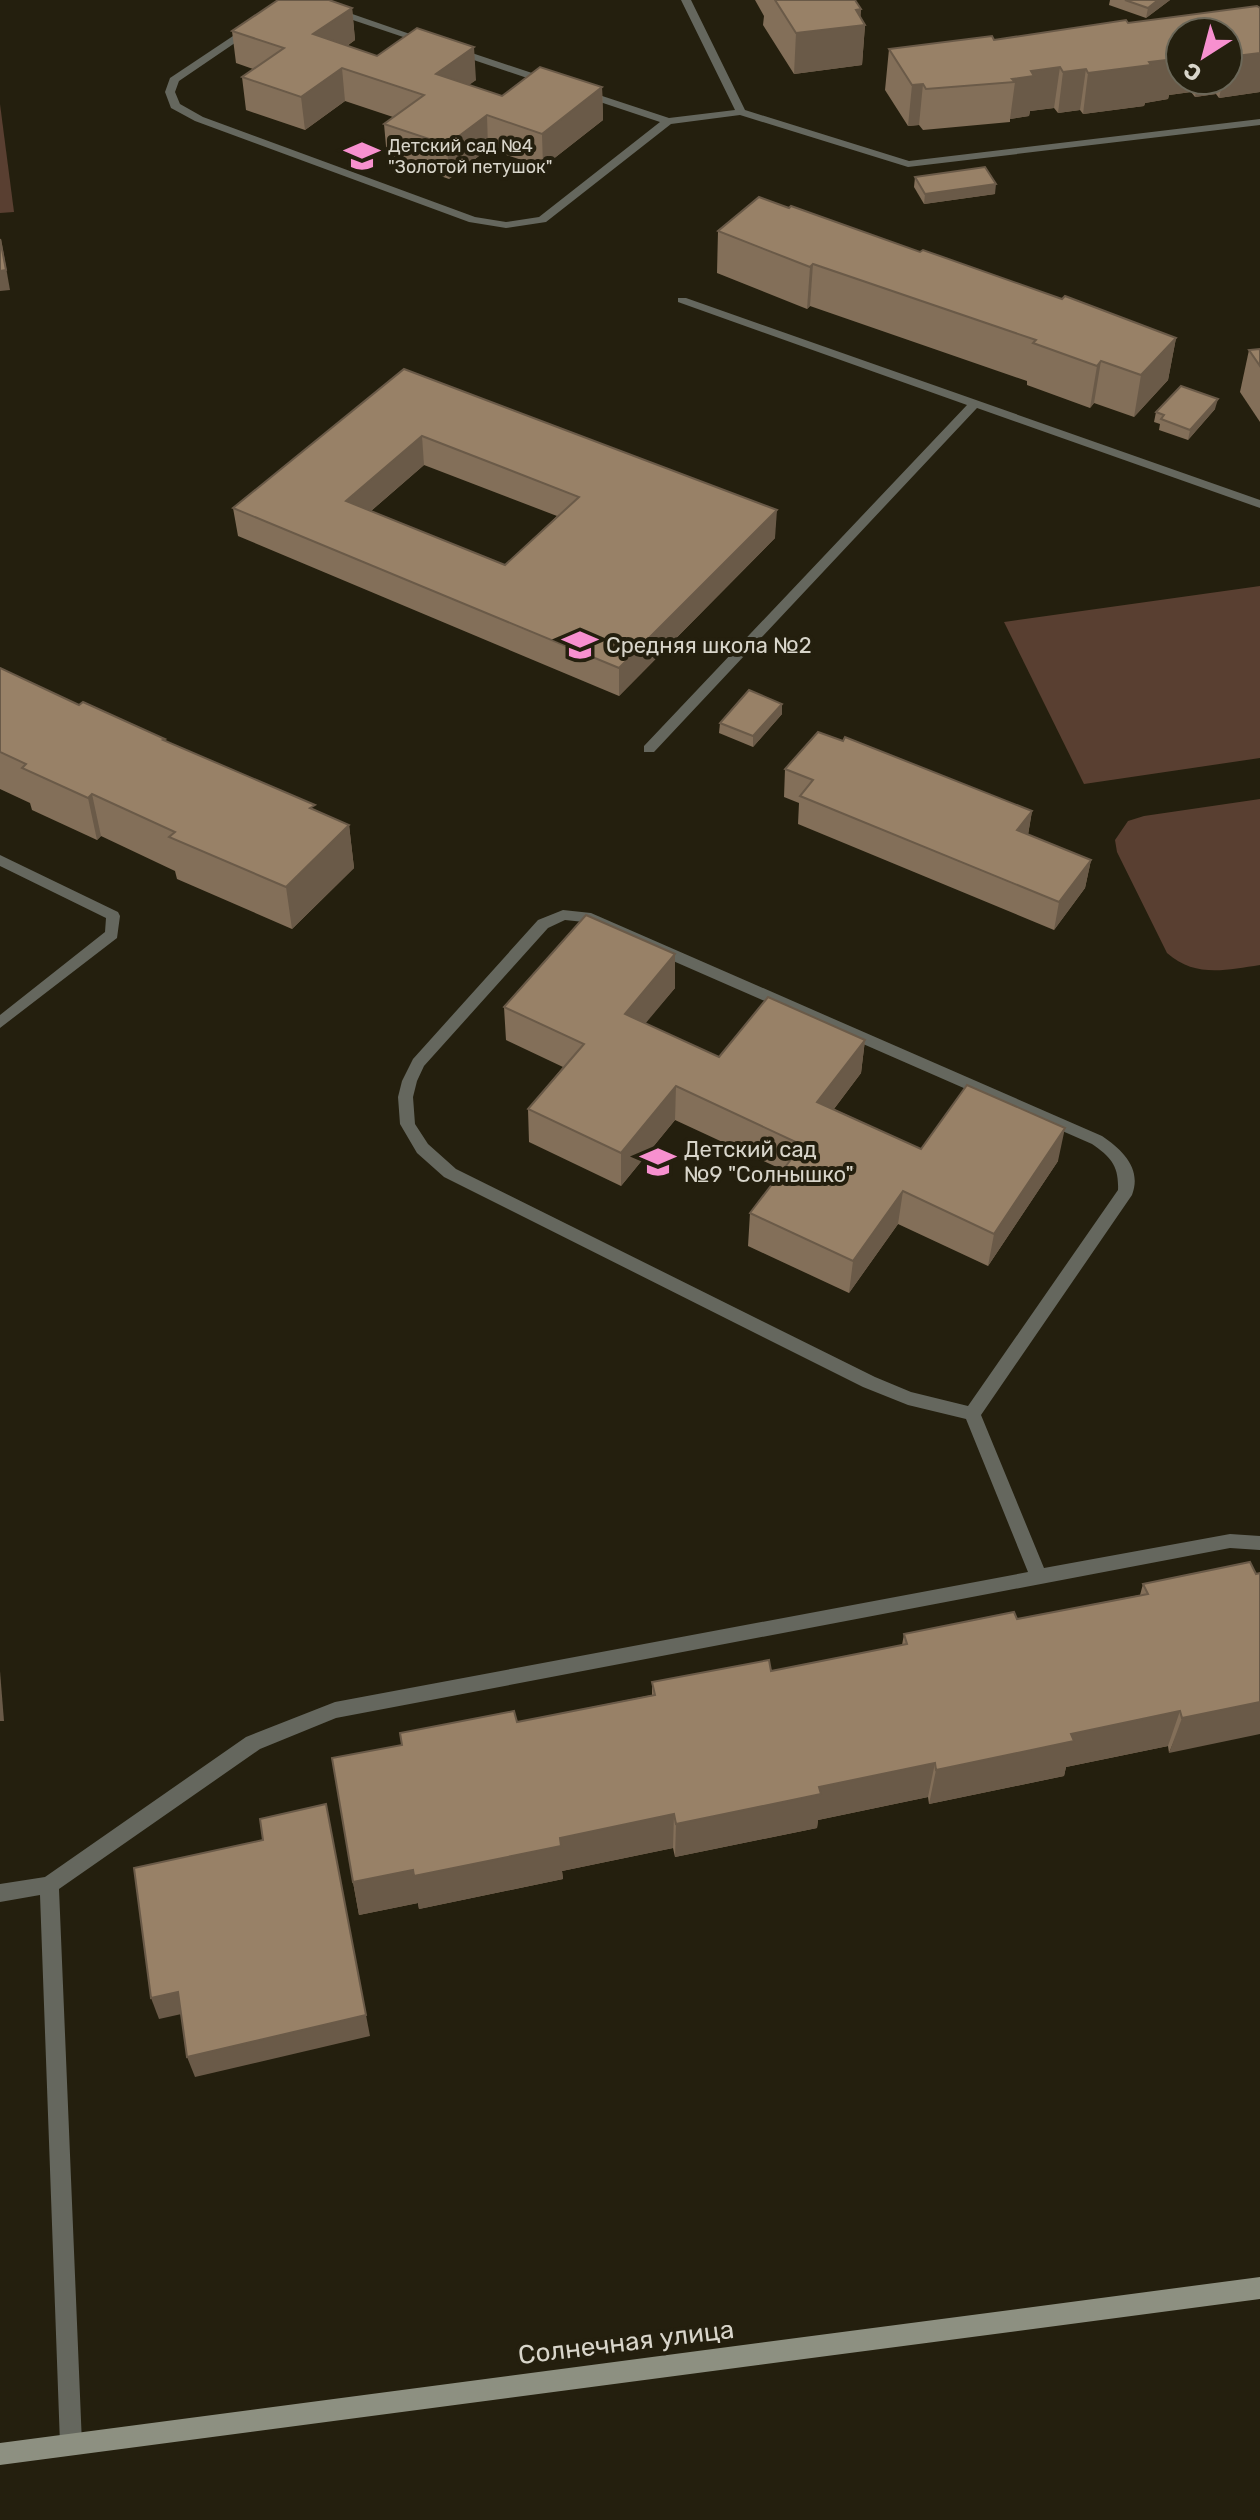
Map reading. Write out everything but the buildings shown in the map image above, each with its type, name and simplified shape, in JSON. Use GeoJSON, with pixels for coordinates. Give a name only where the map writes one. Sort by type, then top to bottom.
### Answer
{"type":"FeatureCollection","features":[{"type":"Feature","properties":{"kind":"street","name":"Солнечная улица"},"geometry":{"type":"LineString","coordinates":[[0,2454],[1260,2288]]}},
{"type":"Feature","properties":{"kind":"lane"},"geometry":{"type":"LineString","coordinates":[[686,0],[741,112]]}},
{"type":"Feature","properties":{"kind":"lane"},"geometry":{"type":"LineString","coordinates":[[314,7],[564,86]]}},
{"type":"Feature","properties":{"kind":"lane"},"geometry":{"type":"LineString","coordinates":[[257,24],[174,80],[170,92],[175,106],[199,119],[473,220],[506,225],[542,220],[668,121]]}},
{"type":"Feature","properties":{"kind":"lane"},"geometry":{"type":"LineString","coordinates":[[578,91],[668,121],[741,112],[908,164],[1260,122]]}},
{"type":"Feature","properties":{"kind":"lane"},"geometry":{"type":"LineString","coordinates":[[682,300],[1260,504]]}},
{"type":"Feature","properties":{"kind":"lane"},"geometry":{"type":"LineString","coordinates":[[649,749],[975,403]]}},
{"type":"Feature","properties":{"kind":"lane"},"geometry":{"type":"LineString","coordinates":[[0,860],[113,916],[112,934],[0,1023]]}},
{"type":"Feature","properties":{"kind":"lane"},"geometry":{"type":"LineString","coordinates":[[563,915],[586,917],[1097,1140],[1119,1154],[1127,1170],[1126,1191],[972,1414],[908,1398],[869,1382],[450,1173],[427,1154],[411,1132],[403,1109],[404,1089],[418,1063],[543,924],[563,915]]}},
{"type":"Feature","properties":{"kind":"lane"},"geometry":{"type":"LineString","coordinates":[[972,1414],[1039,1577]]}},
{"type":"Feature","properties":{"kind":"lane"},"geometry":{"type":"LineString","coordinates":[[0,1893],[49,1885],[253,1743],[335,1710],[1230,1541],[1260,1543]]}},
{"type":"Feature","properties":{"kind":"lane"},"geometry":{"type":"LineString","coordinates":[[49,1885],[71,2444]]}},
{"type":"Feature","properties":{"kind":"shaded area"},"geometry":{"type":"Polygon","coordinates":[[[0,104],[14,212],[0,213],[0,104]]]}},
{"type":"Feature","properties":{"kind":"shaded area"},"geometry":{"type":"Polygon","coordinates":[[[1260,586],[1260,758],[1084,784],[1004,622],[1260,586]]]}},
{"type":"Feature","properties":{"kind":"shaded area"},"geometry":{"type":"Polygon","coordinates":[[[1260,799],[1260,965],[1211,970],[1178,961],[1167,953],[1117,852],[1115,840],[1128,821],[1144,816],[1260,799]]]}},
{"type":"Feature","properties":{"kind":"place","name":"Детский сад №4 \"Золотой петушок\""},"geometry":{"type":"Point","coordinates":[362,156]}},
{"type":"Feature","properties":{"kind":"place","name":"Средняя школа №2"},"geometry":{"type":"Point","coordinates":[580,645]}},
{"type":"Feature","properties":{"kind":"place","name":"Детский сад №9 \"Солнышко\""},"geometry":{"type":"Point","coordinates":[658,1162]}}]}
